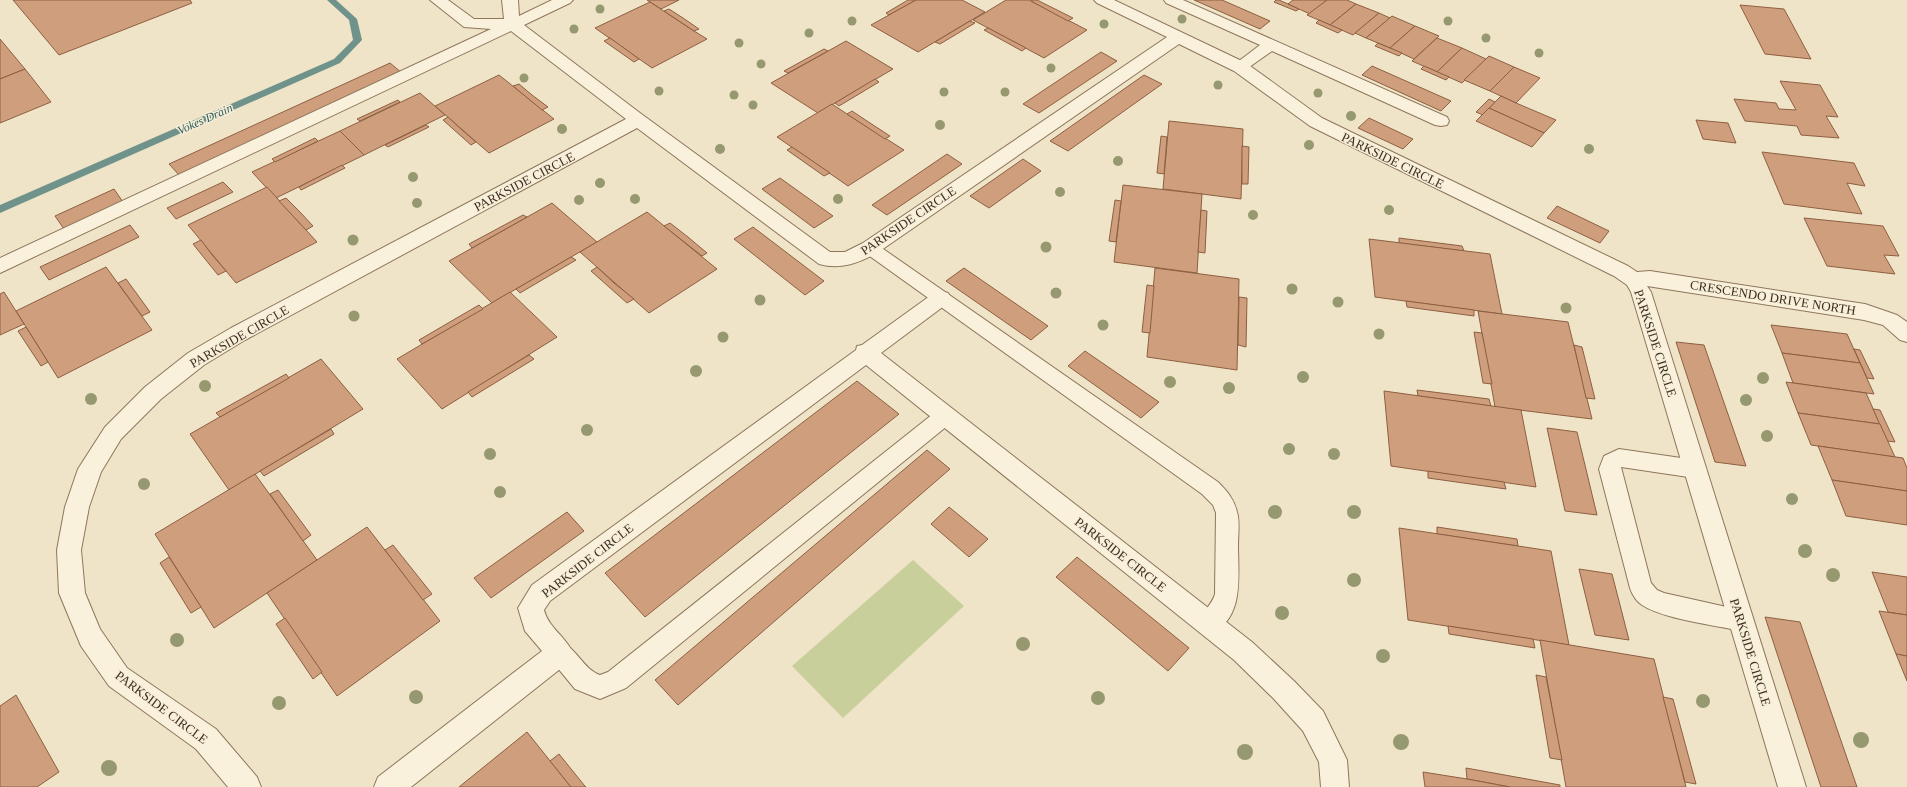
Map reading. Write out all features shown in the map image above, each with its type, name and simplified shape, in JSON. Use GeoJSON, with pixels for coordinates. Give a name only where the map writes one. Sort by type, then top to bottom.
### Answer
{"type":"FeatureCollection","features":[{"type":"Feature","properties":{"kind":"street"},"geometry":{"type":"LineString","coordinates":[[438,0],[470,24],[512,24]]}},
{"type":"Feature","properties":{"kind":"street"},"geometry":{"type":"LineString","coordinates":[[510,0],[512,24]]}},
{"type":"Feature","properties":{"kind":"street"},"geometry":{"type":"LineString","coordinates":[[0,266],[565,0]]}},
{"type":"Feature","properties":{"kind":"street","name":"PARKSIDE CIRCLE"},"geometry":{"type":"LineString","coordinates":[[1102,0],[1240,66],[1316,122],[1621,272],[1634,280],[1641,292],[1792,787]]}},
{"type":"Feature","properties":{"kind":"street","name":"PARKSIDE CIRCLE"},"geometry":{"type":"LineString","coordinates":[[512,24],[638,120],[826,259],[848,259],[870,248],[1178,37]]}},
{"type":"Feature","properties":{"kind":"street","name":"PARKSIDE CIRCLE"},"geometry":{"type":"LineString","coordinates":[[247,787],[206,738],[118,677],[90,637],[72,594],[68,550],[77,507],[90,469],[113,434],[153,393],[196,359],[238,334],[638,120]]}},
{"type":"Feature","properties":{"kind":"street","name":"CRESCENDO DRIVE NORTH"},"geometry":{"type":"LineString","coordinates":[[1634,280],[1650,278],[1866,312],[1890,320],[1907,334]]}},
{"type":"Feature","properties":{"kind":"street","name":"PARKSIDE CIRCLE"},"geometry":{"type":"LineString","coordinates":[[560,653],[534,623],[531,608],[541,593],[865,352],[941,298]]}},
{"type":"Feature","properties":{"kind":"street","name":"PARKSIDE CIRCLE"},"geometry":{"type":"LineString","coordinates":[[865,352],[1254,661],[1313,721],[1333,760],[1335,787]]}},
{"type":"Feature","properties":{"kind":"street"},"geometry":{"type":"LineString","coordinates":[[388,787],[560,653]]}},
{"type":"Feature","properties":{"kind":"lane"},"geometry":{"type":"LineString","coordinates":[[1171,0],[1441,121]]}},
{"type":"Feature","properties":{"kind":"lane"},"geometry":{"type":"LineString","coordinates":[[1240,66],[1250,61],[1270,45]]}},
{"type":"Feature","properties":{"kind":"lane"},"geometry":{"type":"LineString","coordinates":[[870,248],[1210,488],[1222,500],[1227,513],[1227,594],[1224,606],[1209,624]]}},
{"type":"Feature","properties":{"kind":"lane"},"geometry":{"type":"LineString","coordinates":[[560,653],[584,681],[600,687],[616,680],[945,416]]}},
{"type":"Feature","properties":{"kind":"lane"},"geometry":{"type":"LineString","coordinates":[[1695,469],[1619,458],[1612,462],[1610,469],[1641,588],[1649,597],[1660,603],[1741,620]]}},
{"type":"Feature","properties":{"kind":"green space"},"geometry":{"type":"Polygon","coordinates":[[[913,560],[964,606],[843,718],[792,666],[913,560]]]}},
{"type":"Feature","properties":{"kind":"building"},"geometry":{"type":"Polygon","coordinates":[[[13,0],[190,0],[192,3],[59,55],[13,0]]]}},
{"type":"Feature","properties":{"kind":"building"},"geometry":{"type":"Polygon","coordinates":[[[647,0],[679,0],[661,9],[647,0]]]}},
{"type":"Feature","properties":{"kind":"building"},"geometry":{"type":"Polygon","coordinates":[[[908,0],[916,0],[889,15],[886,13],[908,0]]]}},
{"type":"Feature","properties":{"kind":"building"},"geometry":{"type":"Polygon","coordinates":[[[916,0],[962,0],[985,12],[918,52],[871,25],[916,0]]]}},
{"type":"Feature","properties":{"kind":"building"},"geometry":{"type":"Polygon","coordinates":[[[1006,0],[1029,0],[1087,30],[1044,58],[973,20],[1006,0]]]}},
{"type":"Feature","properties":{"kind":"building"},"geometry":{"type":"Polygon","coordinates":[[[1037,0],[1073,18],[1068,21],[1031,1],[1037,0]]]}},
{"type":"Feature","properties":{"kind":"building"},"geometry":{"type":"Polygon","coordinates":[[[1194,0],[1222,0],[1270,21],[1260,29],[1194,0]]]}},
{"type":"Feature","properties":{"kind":"building"},"geometry":{"type":"Polygon","coordinates":[[[1276,0],[1299,9],[1296,11],[1274,2],[1276,0]]]}},
{"type":"Feature","properties":{"kind":"building"},"geometry":{"type":"Polygon","coordinates":[[[1293,0],[1327,0],[1310,14],[1288,4],[1293,0]]]}},
{"type":"Feature","properties":{"kind":"building"},"geometry":{"type":"Polygon","coordinates":[[[1327,0],[1347,0],[1356,4],[1330,25],[1307,15],[1327,0]]]}},
{"type":"Feature","properties":{"kind":"building"},"geometry":{"type":"Polygon","coordinates":[[[650,2],[707,39],[652,68],[595,28],[650,2]]]}},
{"type":"Feature","properties":{"kind":"building"},"geometry":{"type":"Polygon","coordinates":[[[1356,4],[1379,13],[1353,35],[1330,25],[1356,4]]]}},
{"type":"Feature","properties":{"kind":"building"},"geometry":{"type":"Polygon","coordinates":[[[1740,5],[1784,9],[1811,59],[1765,54],[1740,5]]]}},
{"type":"Feature","properties":{"kind":"building"},"geometry":{"type":"Polygon","coordinates":[[[669,9],[699,29],[694,31],[664,11],[669,9]]]}},
{"type":"Feature","properties":{"kind":"building"},"geometry":{"type":"Polygon","coordinates":[[[1379,13],[1390,18],[1366,38],[1355,33],[1379,13]]]}},
{"type":"Feature","properties":{"kind":"building"},"geometry":{"type":"Polygon","coordinates":[[[1392,16],[1415,26],[1390,48],[1366,38],[1392,16]]]}},
{"type":"Feature","properties":{"kind":"building"},"geometry":{"type":"Polygon","coordinates":[[[1319,20],[1342,30],[1338,33],[1316,23],[1319,20]]]}},
{"type":"Feature","properties":{"kind":"building"},"geometry":{"type":"Polygon","coordinates":[[[970,21],[975,23],[940,44],[935,42],[970,21]]]}},
{"type":"Feature","properties":{"kind":"building"},"geometry":{"type":"Polygon","coordinates":[[[1415,26],[1439,36],[1414,59],[1390,48],[1415,26]]]}},
{"type":"Feature","properties":{"kind":"building"},"geometry":{"type":"Polygon","coordinates":[[[988,28],[1026,48],[1022,51],[984,30],[988,28]]]}},
{"type":"Feature","properties":{"kind":"building"},"geometry":{"type":"Polygon","coordinates":[[[610,38],[639,59],[634,62],[604,41],[610,38]]]}},
{"type":"Feature","properties":{"kind":"building"},"geometry":{"type":"Polygon","coordinates":[[[1437,38],[1462,48],[1437,72],[1412,61],[1437,38]]]}},
{"type":"Feature","properties":{"kind":"building"},"geometry":{"type":"Polygon","coordinates":[[[0,39],[25,69],[0,79],[0,39]]]}},
{"type":"Feature","properties":{"kind":"building"},"geometry":{"type":"Polygon","coordinates":[[[846,41],[893,69],[818,113],[771,83],[846,41]]]}},
{"type":"Feature","properties":{"kind":"building"},"geometry":{"type":"Polygon","coordinates":[[[1378,43],[1402,53],[1399,56],[1375,46],[1378,43]]]}},
{"type":"Feature","properties":{"kind":"building"},"geometry":{"type":"Polygon","coordinates":[[[1462,48],[1486,59],[1462,83],[1437,72],[1462,48]]]}},
{"type":"Feature","properties":{"kind":"building"},"geometry":{"type":"Polygon","coordinates":[[[824,49],[828,51],[788,73],[784,71],[824,49]]]}},
{"type":"Feature","properties":{"kind":"building"},"geometry":{"type":"Polygon","coordinates":[[[1101,52],[1117,61],[1039,113],[1023,104],[1101,52]]]}},
{"type":"Feature","properties":{"kind":"building"},"geometry":{"type":"Polygon","coordinates":[[[1489,56],[1514,67],[1490,91],[1464,80],[1489,56]]]}},
{"type":"Feature","properties":{"kind":"building"},"geometry":{"type":"Polygon","coordinates":[[[390,63],[402,73],[180,176],[169,164],[390,63]]]}},
{"type":"Feature","properties":{"kind":"building"},"geometry":{"type":"Polygon","coordinates":[[[1372,66],[1451,101],[1441,111],[1362,75],[1372,66]]]}},
{"type":"Feature","properties":{"kind":"building"},"geometry":{"type":"Polygon","coordinates":[[[1424,66],[1449,77],[1446,80],[1421,69],[1424,66]]]}},
{"type":"Feature","properties":{"kind":"building"},"geometry":{"type":"Polygon","coordinates":[[[1514,67],[1540,78],[1516,103],[1490,91],[1514,67]]]}},
{"type":"Feature","properties":{"kind":"building"},"geometry":{"type":"Polygon","coordinates":[[[25,69],[51,102],[0,123],[0,79],[25,69]]]}},
{"type":"Feature","properties":{"kind":"building"},"geometry":{"type":"Polygon","coordinates":[[[499,75],[554,119],[489,153],[435,106],[499,75]]]}},
{"type":"Feature","properties":{"kind":"building"},"geometry":{"type":"Polygon","coordinates":[[[1144,75],[1162,84],[1068,151],[1050,141],[1144,75]]]}},
{"type":"Feature","properties":{"kind":"building"},"geometry":{"type":"Polygon","coordinates":[[[875,79],[879,82],[839,106],[835,103],[875,79]]]}},
{"type":"Feature","properties":{"kind":"building"},"geometry":{"type":"Polygon","coordinates":[[[1780,81],[1820,85],[1838,117],[1826,116],[1839,138],[1801,135],[1797,126],[1745,121],[1734,99],[1776,103],[1779,109],[1796,110],[1780,81]]]}},
{"type":"Feature","properties":{"kind":"building"},"geometry":{"type":"Polygon","coordinates":[[[519,84],[548,107],[542,110],[513,86],[519,84]]]}},
{"type":"Feature","properties":{"kind":"building"},"geometry":{"type":"Polygon","coordinates":[[[420,93],[445,115],[364,155],[340,131],[420,93]]]}},
{"type":"Feature","properties":{"kind":"building"},"geometry":{"type":"Polygon","coordinates":[[[1501,96],[1556,120],[1544,133],[1489,108],[1501,96]]]}},
{"type":"Feature","properties":{"kind":"building"},"geometry":{"type":"Polygon","coordinates":[[[1489,99],[1495,102],[1483,115],[1476,112],[1489,99]]]}},
{"type":"Feature","properties":{"kind":"building"},"geometry":{"type":"Polygon","coordinates":[[[398,100],[400,102],[360,121],[357,119],[398,100]]]}},
{"type":"Feature","properties":{"kind":"building"},"geometry":{"type":"Polygon","coordinates":[[[832,104],[904,150],[848,186],[777,137],[832,104]]]}},
{"type":"Feature","properties":{"kind":"building"},"geometry":{"type":"Polygon","coordinates":[[[1489,108],[1544,133],[1532,147],[1476,121],[1489,108]]]}},
{"type":"Feature","properties":{"kind":"building"},"geometry":{"type":"Polygon","coordinates":[[[852,111],[890,136],[885,139],[847,114],[852,111]]]}},
{"type":"Feature","properties":{"kind":"building"},"geometry":{"type":"Polygon","coordinates":[[[448,117],[476,142],[471,145],[443,120],[448,117]]]}},
{"type":"Feature","properties":{"kind":"building"},"geometry":{"type":"Polygon","coordinates":[[[1369,118],[1413,139],[1403,149],[1358,128],[1369,118]]]}},
{"type":"Feature","properties":{"kind":"building"},"geometry":{"type":"Polygon","coordinates":[[[1696,120],[1728,123],[1736,143],[1703,139],[1696,120]]]}},
{"type":"Feature","properties":{"kind":"building"},"geometry":{"type":"Polygon","coordinates":[[[1169,121],[1243,129],[1241,199],[1163,189],[1169,121]]]}},
{"type":"Feature","properties":{"kind":"building"},"geometry":{"type":"Polygon","coordinates":[[[426,125],[429,127],[388,147],[385,145],[426,125]]]}},
{"type":"Feature","properties":{"kind":"building"},"geometry":{"type":"Polygon","coordinates":[[[340,131],[364,155],[276,198],[252,172],[340,131]]]}},
{"type":"Feature","properties":{"kind":"building"},"geometry":{"type":"Polygon","coordinates":[[[1161,136],[1167,137],[1164,174],[1157,173],[1161,136]]]}},
{"type":"Feature","properties":{"kind":"building"},"geometry":{"type":"Polygon","coordinates":[[[315,138],[318,141],[275,162],[272,159],[315,138]]]}},
{"type":"Feature","properties":{"kind":"building"},"geometry":{"type":"Polygon","coordinates":[[[1242,146],[1249,147],[1248,184],[1242,184],[1242,146]]]}},
{"type":"Feature","properties":{"kind":"building"},"geometry":{"type":"Polygon","coordinates":[[[792,147],[830,173],[824,176],[787,150],[792,147]]]}},
{"type":"Feature","properties":{"kind":"building"},"geometry":{"type":"Polygon","coordinates":[[[1762,152],[1854,163],[1865,186],[1847,183],[1862,214],[1784,204],[1762,152]]]}},
{"type":"Feature","properties":{"kind":"building"},"geometry":{"type":"Polygon","coordinates":[[[947,154],[962,164],[887,215],[872,205],[947,154]]]}},
{"type":"Feature","properties":{"kind":"building"},"geometry":{"type":"Polygon","coordinates":[[[1023,159],[1041,171],[989,208],[970,196],[1023,159]]]}},
{"type":"Feature","properties":{"kind":"building"},"geometry":{"type":"Polygon","coordinates":[[[342,165],[345,168],[301,190],[299,187],[342,165]]]}},
{"type":"Feature","properties":{"kind":"building"},"geometry":{"type":"Polygon","coordinates":[[[780,178],[833,216],[814,228],[762,189],[780,178]]]}},
{"type":"Feature","properties":{"kind":"building"},"geometry":{"type":"Polygon","coordinates":[[[223,182],[233,192],[176,219],[167,208],[223,182]]]}},
{"type":"Feature","properties":{"kind":"building"},"geometry":{"type":"Polygon","coordinates":[[[1123,185],[1202,194],[1197,273],[1114,262],[1123,185]]]}},
{"type":"Feature","properties":{"kind":"building"},"geometry":{"type":"Polygon","coordinates":[[[267,187],[317,242],[236,283],[188,225],[267,187]]]}},
{"type":"Feature","properties":{"kind":"building"},"geometry":{"type":"Polygon","coordinates":[[[114,189],[123,202],[64,229],[55,216],[114,189]]]}},
{"type":"Feature","properties":{"kind":"building"},"geometry":{"type":"Polygon","coordinates":[[[286,198],[313,226],[306,230],[279,201],[286,198]]]}},
{"type":"Feature","properties":{"kind":"building"},"geometry":{"type":"Polygon","coordinates":[[[1115,200],[1121,201],[1116,242],[1109,241],[1115,200]]]}},
{"type":"Feature","properties":{"kind":"building"},"geometry":{"type":"Polygon","coordinates":[[[552,203],[597,242],[492,303],[449,261],[552,203]]]}},
{"type":"Feature","properties":{"kind":"building"},"geometry":{"type":"Polygon","coordinates":[[[1557,206],[1609,231],[1600,243],[1547,218],[1557,206]]]}},
{"type":"Feature","properties":{"kind":"building"},"geometry":{"type":"Polygon","coordinates":[[[1201,210],[1207,211],[1205,253],[1198,252],[1201,210]]]}},
{"type":"Feature","properties":{"kind":"building"},"geometry":{"type":"Polygon","coordinates":[[[647,212],[717,269],[649,313],[580,252],[647,212]]]}},
{"type":"Feature","properties":{"kind":"building"},"geometry":{"type":"Polygon","coordinates":[[[523,215],[527,217],[472,248],[469,244],[523,215]]]}},
{"type":"Feature","properties":{"kind":"building"},"geometry":{"type":"Polygon","coordinates":[[[1804,218],[1883,226],[1899,256],[1884,255],[1895,274],[1827,266],[1804,218]]]}},
{"type":"Feature","properties":{"kind":"building"},"geometry":{"type":"Polygon","coordinates":[[[670,223],[707,253],[702,256],[664,226],[670,223]]]}},
{"type":"Feature","properties":{"kind":"building"},"geometry":{"type":"Polygon","coordinates":[[[130,225],[139,237],[49,280],[40,267],[130,225]]]}},
{"type":"Feature","properties":{"kind":"building"},"geometry":{"type":"Polygon","coordinates":[[[753,227],[824,281],[805,295],[734,239],[753,227]]]}},
{"type":"Feature","properties":{"kind":"building"},"geometry":{"type":"Polygon","coordinates":[[[1399,238],[1462,246],[1464,251],[1399,243],[1399,238]]]}},
{"type":"Feature","properties":{"kind":"building"},"geometry":{"type":"Polygon","coordinates":[[[1369,239],[1490,254],[1502,314],[1375,297],[1369,239]]]}},
{"type":"Feature","properties":{"kind":"building"},"geometry":{"type":"Polygon","coordinates":[[[201,240],[226,271],[218,275],[193,244],[201,240]]]}},
{"type":"Feature","properties":{"kind":"building"},"geometry":{"type":"Polygon","coordinates":[[[571,257],[576,260],[520,293],[516,289],[571,257]]]}},
{"type":"Feature","properties":{"kind":"building"},"geometry":{"type":"Polygon","coordinates":[[[106,267],[152,330],[58,378],[16,311],[106,267]]]}},
{"type":"Feature","properties":{"kind":"building"},"geometry":{"type":"Polygon","coordinates":[[[597,267],[634,299],[627,303],[591,271],[597,267]]]}},
{"type":"Feature","properties":{"kind":"building"},"geometry":{"type":"Polygon","coordinates":[[[964,268],[1048,326],[1031,340],[946,281],[964,268]]]}},
{"type":"Feature","properties":{"kind":"building"},"geometry":{"type":"Polygon","coordinates":[[[1155,268],[1239,279],[1237,370],[1147,357],[1155,268]]]}},
{"type":"Feature","properties":{"kind":"building"},"geometry":{"type":"Polygon","coordinates":[[[126,279],[150,312],[142,316],[118,283],[126,279]]]}},
{"type":"Feature","properties":{"kind":"building"},"geometry":{"type":"Polygon","coordinates":[[[1147,285],[1154,286],[1150,333],[1142,332],[1147,285]]]}},
{"type":"Feature","properties":{"kind":"building"},"geometry":{"type":"Polygon","coordinates":[[[4,292],[24,324],[0,335],[0,294],[4,292]]]}},
{"type":"Feature","properties":{"kind":"building"},"geometry":{"type":"Polygon","coordinates":[[[510,292],[557,337],[442,409],[397,359],[510,292]]]}},
{"type":"Feature","properties":{"kind":"building"},"geometry":{"type":"Polygon","coordinates":[[[1239,297],[1247,298],[1246,347],[1238,345],[1239,297]]]}},
{"type":"Feature","properties":{"kind":"building"},"geometry":{"type":"Polygon","coordinates":[[[1406,301],[1474,310],[1474,316],[1407,307],[1406,301]]]}},
{"type":"Feature","properties":{"kind":"building"},"geometry":{"type":"Polygon","coordinates":[[[479,305],[483,309],[422,344],[419,340],[479,305]]]}},
{"type":"Feature","properties":{"kind":"building"},"geometry":{"type":"Polygon","coordinates":[[[1478,311],[1568,322],[1592,419],[1495,407],[1478,311]]]}},
{"type":"Feature","properties":{"kind":"building"},"geometry":{"type":"Polygon","coordinates":[[[1771,325],[1847,334],[1860,363],[1782,353],[1771,325]]]}},
{"type":"Feature","properties":{"kind":"building"},"geometry":{"type":"Polygon","coordinates":[[[26,327],[48,362],[41,366],[18,331],[26,327]]]}},
{"type":"Feature","properties":{"kind":"building"},"geometry":{"type":"Polygon","coordinates":[[[1474,332],[1482,333],[1492,384],[1483,383],[1474,332]]]}},
{"type":"Feature","properties":{"kind":"building"},"geometry":{"type":"Polygon","coordinates":[[[1676,342],[1704,345],[1746,466],[1715,462],[1676,342]]]}},
{"type":"Feature","properties":{"kind":"building"},"geometry":{"type":"Polygon","coordinates":[[[1574,345],[1582,347],[1595,399],[1586,398],[1574,345]]]}},
{"type":"Feature","properties":{"kind":"building"},"geometry":{"type":"Polygon","coordinates":[[[1854,349],[1860,350],[1874,379],[1867,378],[1854,349]]]}},
{"type":"Feature","properties":{"kind":"building"},"geometry":{"type":"Polygon","coordinates":[[[1085,351],[1159,402],[1141,418],[1068,366],[1085,351]]]}},
{"type":"Feature","properties":{"kind":"building"},"geometry":{"type":"Polygon","coordinates":[[[1782,353],[1860,363],[1874,394],[1793,383],[1782,353]]]}},
{"type":"Feature","properties":{"kind":"building"},"geometry":{"type":"Polygon","coordinates":[[[529,355],[534,359],[472,397],[468,392],[529,355]]]}},
{"type":"Feature","properties":{"kind":"building"},"geometry":{"type":"Polygon","coordinates":[[[321,359],[363,409],[229,490],[190,434],[321,359]]]}},
{"type":"Feature","properties":{"kind":"building"},"geometry":{"type":"Polygon","coordinates":[[[286,374],[289,378],[220,417],[216,413],[286,374]]]}},
{"type":"Feature","properties":{"kind":"building"},"geometry":{"type":"Polygon","coordinates":[[[857,381],[899,414],[645,617],[605,573],[857,381]]]}},
{"type":"Feature","properties":{"kind":"building"},"geometry":{"type":"Polygon","coordinates":[[[1786,382],[1866,393],[1880,424],[1798,413],[1786,382]]]}},
{"type":"Feature","properties":{"kind":"building"},"geometry":{"type":"Polygon","coordinates":[[[1417,390],[1489,399],[1491,406],[1418,396],[1417,390]]]}},
{"type":"Feature","properties":{"kind":"building"},"geometry":{"type":"Polygon","coordinates":[[[1384,391],[1521,410],[1536,487],[1391,466],[1384,391]]]}},
{"type":"Feature","properties":{"kind":"building"},"geometry":{"type":"Polygon","coordinates":[[[1873,409],[1880,410],[1895,442],[1887,441],[1873,409]]]}},
{"type":"Feature","properties":{"kind":"building"},"geometry":{"type":"Polygon","coordinates":[[[1798,413],[1880,424],[1895,457],[1811,445],[1798,413]]]}},
{"type":"Feature","properties":{"kind":"building"},"geometry":{"type":"Polygon","coordinates":[[[1547,428],[1577,432],[1597,515],[1565,511],[1547,428]]]}},
{"type":"Feature","properties":{"kind":"building"},"geometry":{"type":"Polygon","coordinates":[[[331,429],[334,434],[264,476],[260,471],[331,429]]]}},
{"type":"Feature","properties":{"kind":"building"},"geometry":{"type":"Polygon","coordinates":[[[1818,446],[1903,458],[1907,468],[1907,491],[1832,480],[1818,446]]]}},
{"type":"Feature","properties":{"kind":"building"},"geometry":{"type":"Polygon","coordinates":[[[927,450],[950,469],[678,705],[655,680],[927,450]]]}},
{"type":"Feature","properties":{"kind":"building"},"geometry":{"type":"Polygon","coordinates":[[[1428,471],[1504,482],[1506,489],[1428,478],[1428,471]]]}},
{"type":"Feature","properties":{"kind":"building"},"geometry":{"type":"Polygon","coordinates":[[[255,474],[317,560],[214,628],[155,534],[255,474]]]}},
{"type":"Feature","properties":{"kind":"building"},"geometry":{"type":"Polygon","coordinates":[[[1832,480],[1907,491],[1907,525],[1846,516],[1832,480]]]}},
{"type":"Feature","properties":{"kind":"building"},"geometry":{"type":"Polygon","coordinates":[[[278,490],[311,535],[303,541],[270,494],[278,490]]]}},
{"type":"Feature","properties":{"kind":"building"},"geometry":{"type":"Polygon","coordinates":[[[949,507],[988,539],[969,557],[931,524],[949,507]]]}},
{"type":"Feature","properties":{"kind":"building"},"geometry":{"type":"Polygon","coordinates":[[[567,512],[584,531],[491,598],[474,578],[567,512]]]}},
{"type":"Feature","properties":{"kind":"building"},"geometry":{"type":"Polygon","coordinates":[[[367,527],[440,621],[337,696],[267,593],[367,527]]]}},
{"type":"Feature","properties":{"kind":"building"},"geometry":{"type":"Polygon","coordinates":[[[1437,527],[1517,539],[1518,546],[1437,534],[1437,527]]]}},
{"type":"Feature","properties":{"kind":"building"},"geometry":{"type":"Polygon","coordinates":[[[1399,528],[1551,551],[1569,645],[1408,620],[1399,528]]]}},
{"type":"Feature","properties":{"kind":"building"},"geometry":{"type":"Polygon","coordinates":[[[393,545],[432,594],[423,600],[385,550],[393,545]]]}},
{"type":"Feature","properties":{"kind":"building"},"geometry":{"type":"Polygon","coordinates":[[[169,557],[201,607],[191,613],[160,563],[169,557]]]}},
{"type":"Feature","properties":{"kind":"building"},"geometry":{"type":"Polygon","coordinates":[[[1077,557],[1189,648],[1168,671],[1056,577],[1077,557]]]}},
{"type":"Feature","properties":{"kind":"building"},"geometry":{"type":"Polygon","coordinates":[[[1579,569],[1612,574],[1629,640],[1595,635],[1579,569]]]}},
{"type":"Feature","properties":{"kind":"building"},"geometry":{"type":"Polygon","coordinates":[[[1872,572],[1907,577],[1907,615],[1888,612],[1872,572]]]}},
{"type":"Feature","properties":{"kind":"building"},"geometry":{"type":"Polygon","coordinates":[[[1879,611],[1907,615],[1907,656],[1896,654],[1879,611]]]}},
{"type":"Feature","properties":{"kind":"building"},"geometry":{"type":"Polygon","coordinates":[[[1765,617],[1800,622],[1857,787],[1821,787],[1765,617]]]}},
{"type":"Feature","properties":{"kind":"building"},"geometry":{"type":"Polygon","coordinates":[[[285,618],[322,672],[313,679],[276,624],[285,618]]]}},
{"type":"Feature","properties":{"kind":"building"},"geometry":{"type":"Polygon","coordinates":[[[1448,626],[1533,639],[1535,648],[1449,634],[1448,626]]]}},
{"type":"Feature","properties":{"kind":"building"},"geometry":{"type":"Polygon","coordinates":[[[1540,640],[1654,659],[1686,787],[1566,787],[1540,640]]]}},
{"type":"Feature","properties":{"kind":"building"},"geometry":{"type":"Polygon","coordinates":[[[1896,654],[1907,656],[1907,681],[1896,654]]]}},
{"type":"Feature","properties":{"kind":"building"},"geometry":{"type":"Polygon","coordinates":[[[1536,675],[1546,677],[1562,760],[1550,758],[1536,675]]]}},
{"type":"Feature","properties":{"kind":"building"},"geometry":{"type":"Polygon","coordinates":[[[16,695],[59,772],[37,787],[0,787],[0,706],[16,695]]]}},
{"type":"Feature","properties":{"kind":"building"},"geometry":{"type":"Polygon","coordinates":[[[1663,697],[1673,699],[1696,784],[1685,782],[1663,697]]]}},
{"type":"Feature","properties":{"kind":"building"},"geometry":{"type":"Polygon","coordinates":[[[527,732],[571,787],[459,787],[527,732]]]}},
{"type":"Feature","properties":{"kind":"building"},"geometry":{"type":"Polygon","coordinates":[[[559,754],[586,787],[571,787],[550,761],[559,754]]]}},
{"type":"Feature","properties":{"kind":"building"},"geometry":{"type":"Polygon","coordinates":[[[1466,768],[1560,785],[1560,787],[1510,787],[1467,779],[1466,768]]]}},
{"type":"Feature","properties":{"kind":"building"},"geometry":{"type":"Polygon","coordinates":[[[1423,772],[1467,779],[1510,787],[1425,787],[1423,772]]]}},
{"type":"Feature","properties":{"kind":"waterway","name":"Vokes Drain"},"geometry":{"type":"LineString","coordinates":[[0,209],[337,61],[358,40],[353,19],[331,0]]}}]}
